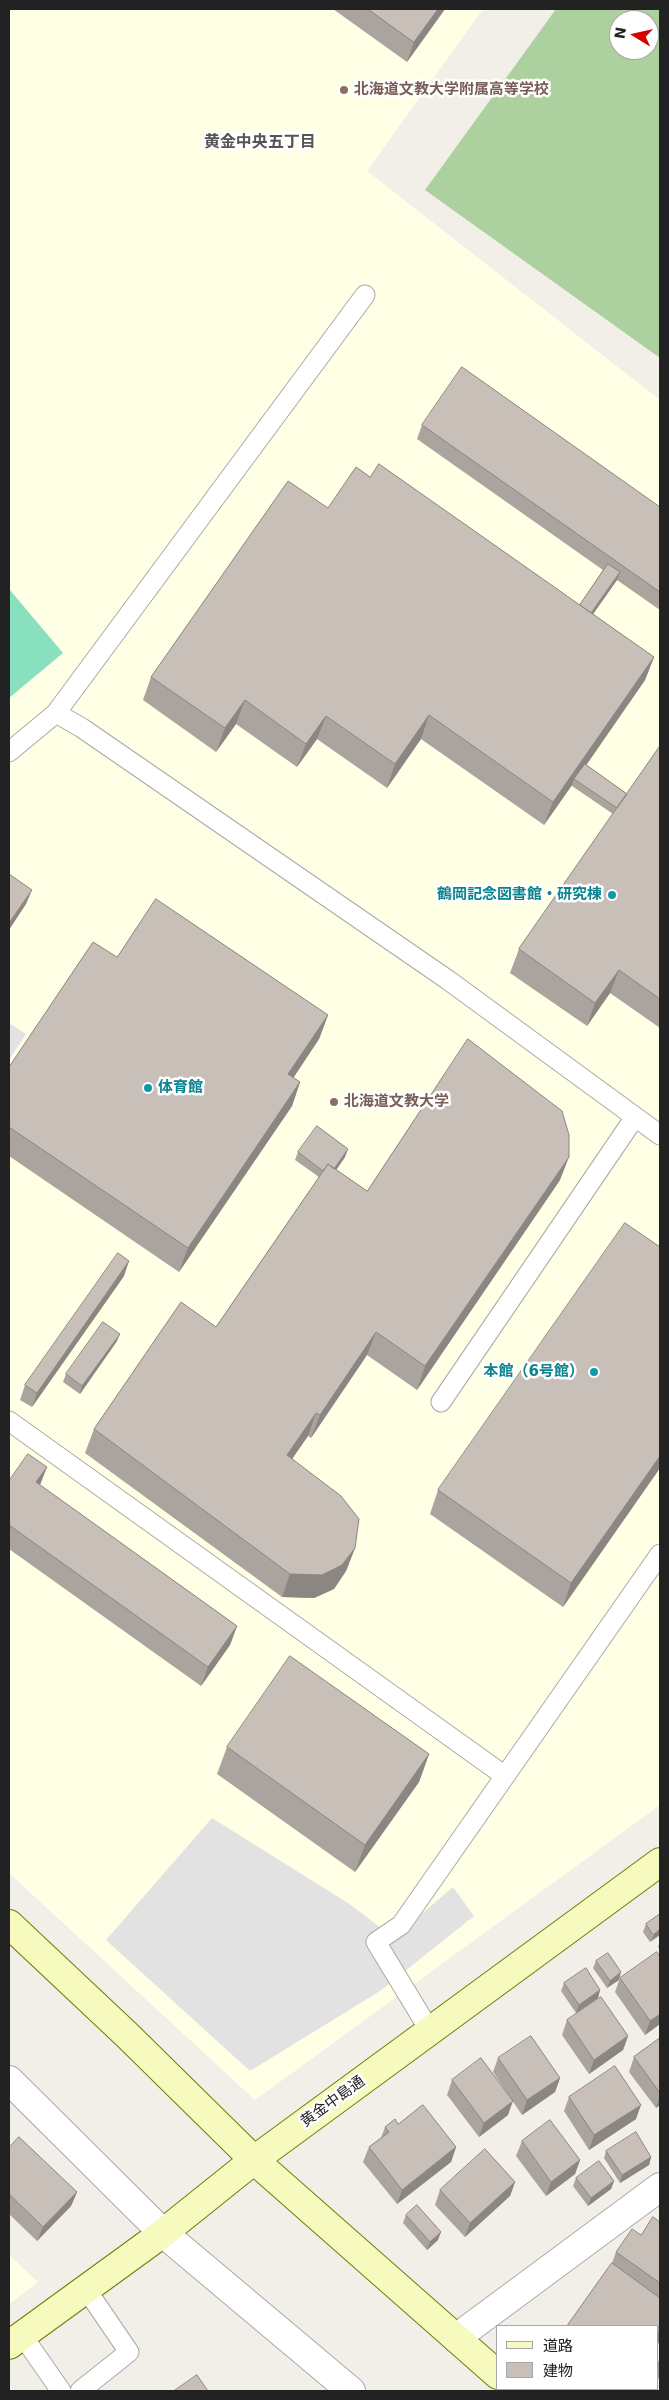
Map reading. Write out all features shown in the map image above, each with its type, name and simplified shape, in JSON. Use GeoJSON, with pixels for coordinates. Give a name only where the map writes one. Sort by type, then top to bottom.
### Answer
{"type":"FeatureCollection","features":[{"type":"Feature","properties":{"kind":"street","name":"黄金中島通"},"geometry":{"type":"LineString","coordinates":[[15,2340],[163,2233],[254,2160],[660,1862]]}},
{"type":"Feature","properties":{"kind":"street"},"geometry":{"type":"LineString","coordinates":[[9,1924],[127,2035],[254,2160],[497,2374]]}},
{"type":"Feature","properties":{"kind":"street"},"geometry":{"type":"LineString","coordinates":[[9,2080],[163,2233],[352,2391]]}},
{"type":"Feature","properties":{"kind":"street"},"geometry":{"type":"LineString","coordinates":[[456,2338],[660,2187]]}},
{"type":"Feature","properties":{"kind":"lane"},"geometry":{"type":"LineString","coordinates":[[9,752],[56,712],[365,295]]}},
{"type":"Feature","properties":{"kind":"lane"},"geometry":{"type":"LineString","coordinates":[[56,712],[448,980],[660,1135]]}},
{"type":"Feature","properties":{"kind":"lane"},"geometry":{"type":"LineString","coordinates":[[441,1402],[635,1117]]}},
{"type":"Feature","properties":{"kind":"lane"},"geometry":{"type":"LineString","coordinates":[[9,1421],[505,1776]]}},
{"type":"Feature","properties":{"kind":"lane"},"geometry":{"type":"LineString","coordinates":[[430,2032],[376,1942],[401,1925],[660,1554]]}},
{"type":"Feature","properties":{"kind":"lane"},"geometry":{"type":"LineString","coordinates":[[80,2391],[129,2352],[86,2289]]}},
{"type":"Feature","properties":{"kind":"lane"},"geometry":{"type":"LineString","coordinates":[[15,2340],[61,2391]]}},
{"type":"Feature","properties":{"kind":"shaded area","name":"北海道文教大学"},"geometry":{"type":"Polygon","coordinates":[[[9,9],[483,9],[367,171],[660,400],[660,1805],[255,2100],[9,1873],[9,9]]]}},
{"type":"Feature","properties":{"kind":"shaded area"},"geometry":{"type":"Polygon","coordinates":[[[9,1023],[26,1034],[9,1060],[9,1023]]]}},
{"type":"Feature","properties":{"kind":"shaded area"},"geometry":{"type":"Polygon","coordinates":[[[212,1818],[351,1905],[394,1938],[453,1887],[474,1916],[380,1991],[250,2071],[106,1940],[212,1818]]]}},
{"type":"Feature","properties":{"kind":"shaded area"},"geometry":{"type":"Polygon","coordinates":[[[9,2255],[38,2282],[9,2304],[9,2255]]]}},
{"type":"Feature","properties":{"kind":"green space"},"geometry":{"type":"Polygon","coordinates":[[[556,9],[660,9],[660,358],[425,190],[556,9]]]}},
{"type":"Feature","properties":{"kind":"green space"},"geometry":{"type":"Polygon","coordinates":[[[9,589],[63,653],[9,698],[9,589]]]}},
{"type":"Feature","properties":{"kind":"building"},"geometry":{"type":"Polygon","coordinates":[[[368,9],[438,9],[414,42],[368,9]]]}},
{"type":"Feature","properties":{"kind":"building"},"geometry":{"type":"Polygon","coordinates":[[[462,367],[660,507],[660,592],[422,425],[462,367]]]}},
{"type":"Feature","properties":{"kind":"building"},"geometry":{"type":"Polygon","coordinates":[[[379,464],[654,657],[553,802],[429,715],[395,764],[326,716],[306,744],[245,700],[225,728],[151,677],[288,481],[328,508],[356,467],[370,477],[379,464]]]}},
{"type":"Feature","properties":{"kind":"building"},"geometry":{"type":"Polygon","coordinates":[[[608,564],[620,572],[591,613],[580,605],[608,564]]]}},
{"type":"Feature","properties":{"kind":"building","name":"鶴岡記念図書館・研究棟"},"geometry":{"type":"Polygon","coordinates":[[[660,746],[660,999],[619,970],[595,1003],[519,949],[660,746]]]}},
{"type":"Feature","properties":{"kind":"building"},"geometry":{"type":"Polygon","coordinates":[[[585,764],[627,794],[617,808],[574,779],[585,764]]]}},
{"type":"Feature","properties":{"kind":"building"},"geometry":{"type":"Polygon","coordinates":[[[9,874],[32,890],[9,923],[9,874]]]}},
{"type":"Feature","properties":{"kind":"building","name":"体育館"},"geometry":{"type":"Polygon","coordinates":[[[156,899],[328,1015],[288,1074],[300,1082],[188,1248],[9,1127],[9,1067],[93,942],[117,957],[156,899]]]}},
{"type":"Feature","properties":{"kind":"building"},"geometry":{"type":"Polygon","coordinates":[[[468,1039],[562,1111],[569,1135],[569,1157],[425,1366],[376,1332],[320,1415],[316,1413],[287,1455],[341,1496],[359,1519],[355,1548],[342,1565],[322,1575],[290,1574],[94,1429],[181,1302],[216,1327],[328,1164],[367,1191],[468,1039]]]}},
{"type":"Feature","properties":{"kind":"building"},"geometry":{"type":"Polygon","coordinates":[[[317,1126],[348,1149],[334,1169],[328,1164],[323,1171],[298,1152],[317,1126]]]}},
{"type":"Feature","properties":{"kind":"building","name":"本館（6号館）"},"geometry":{"type":"Polygon","coordinates":[[[625,1223],[660,1247],[660,1456],[571,1583],[438,1490],[625,1223]]]}},
{"type":"Feature","properties":{"kind":"building"},"geometry":{"type":"Polygon","coordinates":[[[118,1253],[129,1261],[37,1393],[25,1385],[118,1253]]]}},
{"type":"Feature","properties":{"kind":"building"},"geometry":{"type":"Polygon","coordinates":[[[103,1322],[120,1334],[82,1386],[66,1374],[103,1322]]]}},
{"type":"Feature","properties":{"kind":"building"},"geometry":{"type":"Polygon","coordinates":[[[28,1454],[47,1467],[36,1482],[237,1626],[208,1667],[9,1525],[9,1481],[28,1454]]]}},
{"type":"Feature","properties":{"kind":"building"},"geometry":{"type":"Polygon","coordinates":[[[290,1656],[429,1754],[365,1845],[227,1747],[290,1656]]]}},
{"type":"Feature","properties":{"kind":"building"},"geometry":{"type":"Polygon","coordinates":[[[660,1914],[660,1929],[653,1935],[646,1924],[660,1914]]]}},
{"type":"Feature","properties":{"kind":"building"},"geometry":{"type":"Polygon","coordinates":[[[657,1952],[660,1957],[660,2014],[650,2021],[620,1978],[657,1952]]]}},
{"type":"Feature","properties":{"kind":"building"},"geometry":{"type":"Polygon","coordinates":[[[608,1953],[621,1972],[610,1981],[596,1961],[608,1953]]]}},
{"type":"Feature","properties":{"kind":"building"},"geometry":{"type":"Polygon","coordinates":[[[586,1968],[600,1990],[579,2005],[564,1983],[586,1968]]]}},
{"type":"Feature","properties":{"kind":"building"},"geometry":{"type":"Polygon","coordinates":[[[601,1997],[628,2036],[594,2060],[567,2020],[601,1997]]]}},
{"type":"Feature","properties":{"kind":"building"},"geometry":{"type":"Polygon","coordinates":[[[531,2036],[560,2078],[527,2100],[498,2058],[531,2036]]]}},
{"type":"Feature","properties":{"kind":"building"},"geometry":{"type":"Polygon","coordinates":[[[660,2038],[660,2093],[634,2057],[660,2038]]]}},
{"type":"Feature","properties":{"kind":"building"},"geometry":{"type":"Polygon","coordinates":[[[481,2058],[513,2101],[484,2123],[452,2080],[481,2058]]]}},
{"type":"Feature","properties":{"kind":"building"},"geometry":{"type":"Polygon","coordinates":[[[615,2066],[641,2105],[594,2135],[569,2097],[615,2066]]]}},
{"type":"Feature","properties":{"kind":"building"},"geometry":{"type":"Polygon","coordinates":[[[423,2105],[456,2147],[402,2190],[369,2147],[389,2132],[385,2127],[395,2119],[398,2124],[423,2105]]]}},
{"type":"Feature","properties":{"kind":"building"},"geometry":{"type":"Polygon","coordinates":[[[550,2120],[580,2160],[551,2182],[522,2141],[550,2120]]]}},
{"type":"Feature","properties":{"kind":"building"},"geometry":{"type":"Polygon","coordinates":[[[636,2132],[651,2157],[622,2175],[606,2151],[636,2132]]]}},
{"type":"Feature","properties":{"kind":"building"},"geometry":{"type":"Polygon","coordinates":[[[19,2137],[77,2192],[43,2227],[9,2194],[9,2148],[19,2137]]]}},
{"type":"Feature","properties":{"kind":"building"},"geometry":{"type":"Polygon","coordinates":[[[485,2149],[515,2182],[470,2223],[440,2190],[485,2149]]]}},
{"type":"Feature","properties":{"kind":"building"},"geometry":{"type":"Polygon","coordinates":[[[599,2161],[614,2181],[591,2198],[576,2178],[599,2161]]]}},
{"type":"Feature","properties":{"kind":"building"},"geometry":{"type":"Polygon","coordinates":[[[417,2205],[441,2232],[430,2242],[406,2215],[417,2205]]]}},
{"type":"Feature","properties":{"kind":"building"},"geometry":{"type":"Polygon","coordinates":[[[653,2217],[660,2222],[660,2283],[616,2252],[632,2229],[641,2235],[653,2217]]]}},
{"type":"Feature","properties":{"kind":"building"},"geometry":{"type":"Polygon","coordinates":[[[612,2263],[660,2298],[659,2332],[659,2325],[568,2325],[612,2263]]]}},
{"type":"Feature","properties":{"kind":"building"},"geometry":{"type":"Polygon","coordinates":[[[197,2375],[208,2391],[174,2391],[197,2375]]]}},
{"type":"Feature","properties":{"kind":"place","name":"北海道文教大学附属高等学校"},"geometry":{"type":"Point","coordinates":[344,90]}},
{"type":"Feature","properties":{"kind":"place","name":"鶴岡記念図書館・研究棟"},"geometry":{"type":"Point","coordinates":[612,895]}},
{"type":"Feature","properties":{"kind":"place","name":"体育館"},"geometry":{"type":"Point","coordinates":[148,1088]}},
{"type":"Feature","properties":{"kind":"place","name":"北海道文教大学"},"geometry":{"type":"Point","coordinates":[334,1102]}},
{"type":"Feature","properties":{"kind":"place","name":"本館（6号館）"},"geometry":{"type":"Point","coordinates":[594,1372]}},
{"type":"Feature","properties":{"kind":"district","name":"黄金中央五丁目"},"geometry":{"type":"Point","coordinates":[260,143]}}]}
